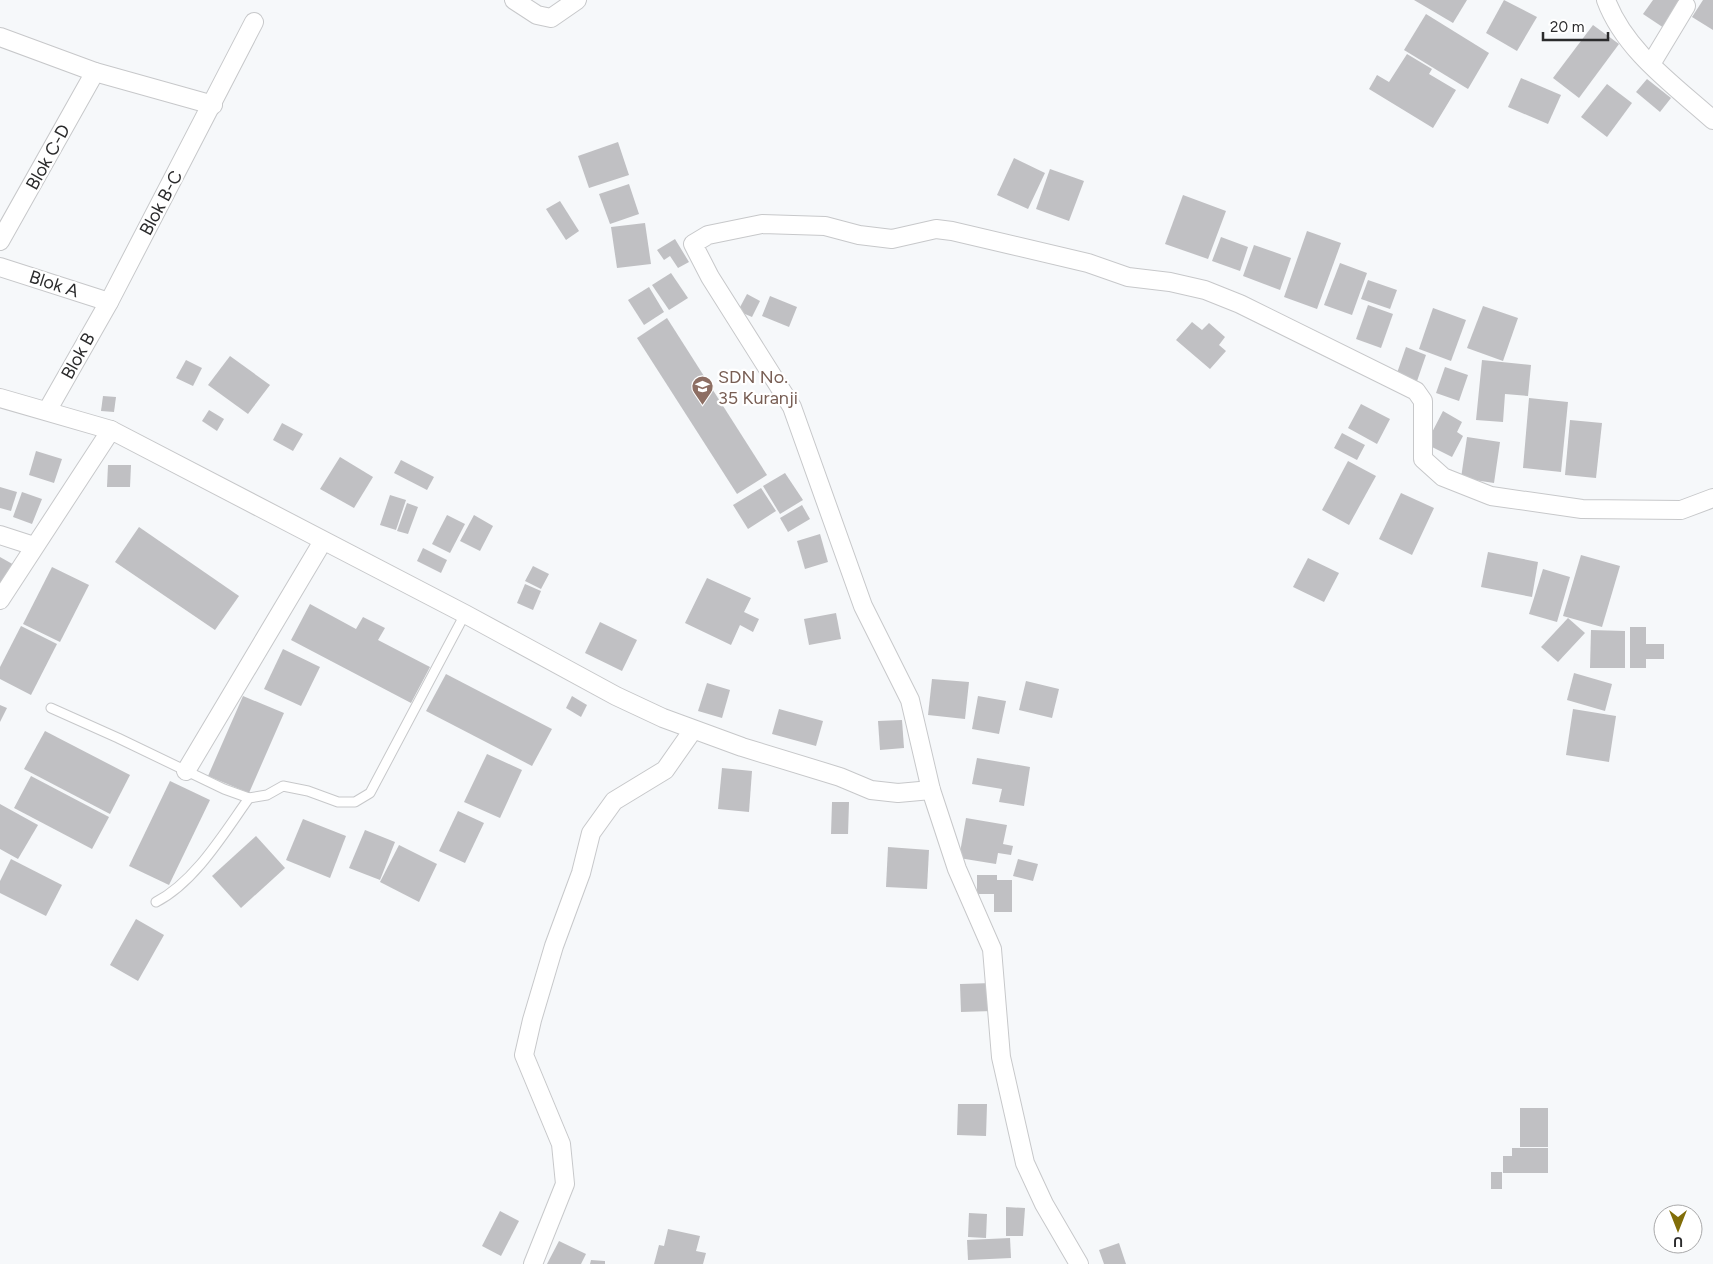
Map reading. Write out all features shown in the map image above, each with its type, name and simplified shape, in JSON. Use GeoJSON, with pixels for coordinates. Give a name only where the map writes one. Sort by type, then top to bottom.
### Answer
{"type":"FeatureCollection","features":[{"type":"Feature","properties":{"kind":"street"},"geometry":{"type":"LineString","coordinates":[[514,0],[537,15],[551,18],[577,0]]}},
{"type":"Feature","properties":{"kind":"street"},"geometry":{"type":"LineString","coordinates":[[1606,0],[1626,37],[1651,64],[1713,120]]}},
{"type":"Feature","properties":{"kind":"street"},"geometry":{"type":"LineString","coordinates":[[1651,64],[1686,6]]}},
{"type":"Feature","properties":{"kind":"street"},"geometry":{"type":"LineString","coordinates":[[0,37],[95,72],[213,105],[254,22]]}},
{"type":"Feature","properties":{"kind":"street","name":"Blok C-D"},"geometry":{"type":"LineString","coordinates":[[0,241],[95,72]]}},
{"type":"Feature","properties":{"kind":"street","name":"Blok B-C"},"geometry":{"type":"LineString","coordinates":[[109,302],[213,105]]}},
{"type":"Feature","properties":{"kind":"street"},"geometry":{"type":"LineString","coordinates":[[1079,1264],[1044,1204],[1025,1164],[1001,1057],[992,949],[957,869],[931,790],[910,700],[863,606],[792,407],[693,247],[694,244],[708,235],[762,224],[825,226],[892,239],[936,229],[1048,252],[1128,277],[1170,282],[1205,290],[1240,304],[1416,391],[1423,401],[1423,459],[1443,477],[1491,496],[1582,510],[1681,510],[1713,498]]}},
{"type":"Feature","properties":{"kind":"street","name":"Blok A"},"geometry":{"type":"LineString","coordinates":[[0,266],[109,302]]}},
{"type":"Feature","properties":{"kind":"street","name":"Blok B"},"geometry":{"type":"LineString","coordinates":[[47,412],[109,302]]}},
{"type":"Feature","properties":{"kind":"street"},"geometry":{"type":"LineString","coordinates":[[0,398],[111,430],[465,614],[616,696],[693,730],[840,777],[871,790],[898,793],[931,790]]}},
{"type":"Feature","properties":{"kind":"street"},"geometry":{"type":"LineString","coordinates":[[0,600],[111,430]]}},
{"type":"Feature","properties":{"kind":"street"},"geometry":{"type":"LineString","coordinates":[[0,535],[34,546]]}},
{"type":"Feature","properties":{"kind":"street"},"geometry":{"type":"LineString","coordinates":[[186,771],[323,541]]}},
{"type":"Feature","properties":{"kind":"street"},"geometry":{"type":"LineString","coordinates":[[533,1264],[565,1184],[561,1144],[524,1055],[534,1011],[554,946],[581,873],[591,833],[614,801],[665,770],[693,730]]}},
{"type":"Feature","properties":{"kind":"lane"},"geometry":{"type":"LineString","coordinates":[[51,708],[249,798],[267,795],[283,786],[308,790],[338,802],[355,802],[370,793],[465,614]]}},
{"type":"Feature","properties":{"kind":"lane"},"geometry":{"type":"LineString","coordinates":[[156,902],[167,896],[207,857],[249,798]]}},
{"type":"Feature","properties":{"kind":"building"},"geometry":{"type":"Polygon","coordinates":[[[1414,0],[1467,0],[1453,23],[1414,0]]]}},
{"type":"Feature","properties":{"kind":"building"},"geometry":{"type":"Polygon","coordinates":[[[1504,0],[1537,17],[1517,51],[1486,33],[1504,0]]]}},
{"type":"Feature","properties":{"kind":"building"},"geometry":{"type":"Polygon","coordinates":[[[1653,0],[1683,0],[1664,28],[1643,14],[1653,0]]]}},
{"type":"Feature","properties":{"kind":"building"},"geometry":{"type":"Polygon","coordinates":[[[1703,0],[1713,0],[1713,30],[1692,17],[1703,0]]]}},
{"type":"Feature","properties":{"kind":"building"},"geometry":{"type":"Polygon","coordinates":[[[1426,14],[1489,53],[1468,89],[1404,50],[1426,14]]]}},
{"type":"Feature","properties":{"kind":"building"},"geometry":{"type":"Polygon","coordinates":[[[1593,25],[1619,44],[1579,98],[1553,78],[1593,25]]]}},
{"type":"Feature","properties":{"kind":"building"},"geometry":{"type":"Polygon","coordinates":[[[1407,54],[1432,69],[1429,74],[1456,90],[1433,128],[1369,89],[1377,75],[1389,82],[1407,54]]]}},
{"type":"Feature","properties":{"kind":"building"},"geometry":{"type":"Polygon","coordinates":[[[1521,78],[1561,95],[1548,124],[1508,107],[1521,78]]]}},
{"type":"Feature","properties":{"kind":"building"},"geometry":{"type":"Polygon","coordinates":[[[1647,79],[1671,98],[1660,112],[1636,92],[1647,79]]]}},
{"type":"Feature","properties":{"kind":"building"},"geometry":{"type":"Polygon","coordinates":[[[1607,84],[1632,103],[1607,137],[1581,117],[1607,84]]]}},
{"type":"Feature","properties":{"kind":"building"},"geometry":{"type":"Polygon","coordinates":[[[618,142],[629,175],[589,188],[578,156],[618,142]]]}},
{"type":"Feature","properties":{"kind":"building"},"geometry":{"type":"Polygon","coordinates":[[[1014,158],[1045,173],[1028,209],[997,195],[1014,158]]]}},
{"type":"Feature","properties":{"kind":"building"},"geometry":{"type":"Polygon","coordinates":[[[1050,169],[1084,181],[1069,221],[1036,209],[1050,169]]]}},
{"type":"Feature","properties":{"kind":"building"},"geometry":{"type":"Polygon","coordinates":[[[629,184],[639,214],[610,224],[599,194],[629,184]]]}},
{"type":"Feature","properties":{"kind":"building"},"geometry":{"type":"Polygon","coordinates":[[[1183,195],[1226,211],[1208,259],[1165,244],[1183,195]]]}},
{"type":"Feature","properties":{"kind":"building"},"geometry":{"type":"Polygon","coordinates":[[[560,201],[579,231],[566,240],[546,209],[560,201]]]}},
{"type":"Feature","properties":{"kind":"building"},"geometry":{"type":"Polygon","coordinates":[[[645,223],[651,264],[617,268],[611,227],[645,223]]]}},
{"type":"Feature","properties":{"kind":"building"},"geometry":{"type":"Polygon","coordinates":[[[1307,231],[1341,243],[1317,309],[1284,297],[1307,231]]]}},
{"type":"Feature","properties":{"kind":"building"},"geometry":{"type":"Polygon","coordinates":[[[1221,237],[1248,247],[1240,271],[1212,261],[1221,237]]]}},
{"type":"Feature","properties":{"kind":"building"},"geometry":{"type":"Polygon","coordinates":[[[675,239],[689,262],[678,268],[670,256],[664,260],[657,250],[675,239]]]}},
{"type":"Feature","properties":{"kind":"building"},"geometry":{"type":"Polygon","coordinates":[[[1254,245],[1291,258],[1280,290],[1243,276],[1254,245]]]}},
{"type":"Feature","properties":{"kind":"building"},"geometry":{"type":"Polygon","coordinates":[[[1340,263],[1367,273],[1352,315],[1324,305],[1340,263]]]}},
{"type":"Feature","properties":{"kind":"building"},"geometry":{"type":"Polygon","coordinates":[[[671,273],[688,298],[669,310],[652,285],[671,273]]]}},
{"type":"Feature","properties":{"kind":"building"},"geometry":{"type":"Polygon","coordinates":[[[1368,280],[1397,290],[1390,309],[1361,299],[1368,280]]]}},
{"type":"Feature","properties":{"kind":"building"},"geometry":{"type":"Polygon","coordinates":[[[649,287],[664,312],[644,325],[628,300],[649,287]]]}},
{"type":"Feature","properties":{"kind":"building"},"geometry":{"type":"Polygon","coordinates":[[[747,294],[760,301],[752,317],[738,311],[747,294]]]}},
{"type":"Feature","properties":{"kind":"building"},"geometry":{"type":"Polygon","coordinates":[[[770,296],[797,307],[789,327],[762,316],[770,296]]]}},
{"type":"Feature","properties":{"kind":"building"},"geometry":{"type":"Polygon","coordinates":[[[1368,305],[1393,314],[1381,348],[1356,339],[1368,305]]]}},
{"type":"Feature","properties":{"kind":"building"},"geometry":{"type":"Polygon","coordinates":[[[1483,306],[1518,318],[1503,361],[1467,348],[1483,306]]]}},
{"type":"Feature","properties":{"kind":"building"},"geometry":{"type":"Polygon","coordinates":[[[1433,308],[1466,320],[1451,361],[1419,349],[1433,308]]]}},
{"type":"Feature","properties":{"kind":"building","name":"SDN No. 35 Kuranji"},"geometry":{"type":"Polygon","coordinates":[[[667,318],[767,475],[737,494],[637,338],[667,318]]]}},
{"type":"Feature","properties":{"kind":"building"},"geometry":{"type":"Polygon","coordinates":[[[1192,322],[1202,330],[1209,323],[1225,337],[1219,345],[1226,351],[1210,369],[1176,340],[1192,322]]]}},
{"type":"Feature","properties":{"kind":"building"},"geometry":{"type":"Polygon","coordinates":[[[1406,347],[1426,355],[1416,384],[1396,376],[1406,347]]]}},
{"type":"Feature","properties":{"kind":"building"},"geometry":{"type":"Polygon","coordinates":[[[230,356],[270,385],[248,414],[208,385],[230,356]]]}},
{"type":"Feature","properties":{"kind":"building"},"geometry":{"type":"Polygon","coordinates":[[[186,360],[202,368],[193,386],[176,378],[186,360]]]}},
{"type":"Feature","properties":{"kind":"building"},"geometry":{"type":"Polygon","coordinates":[[[1482,360],[1531,365],[1528,396],[1505,394],[1503,422],[1476,420],[1482,360]]]}},
{"type":"Feature","properties":{"kind":"building"},"geometry":{"type":"Polygon","coordinates":[[[1445,367],[1468,375],[1459,401],[1436,393],[1445,367]]]}},
{"type":"Feature","properties":{"kind":"building"},"geometry":{"type":"Polygon","coordinates":[[[103,396],[116,397],[114,412],[101,411],[103,396]]]}},
{"type":"Feature","properties":{"kind":"building"},"geometry":{"type":"Polygon","coordinates":[[[1529,398],[1568,402],[1561,472],[1523,468],[1529,398]]]}},
{"type":"Feature","properties":{"kind":"building"},"geometry":{"type":"Polygon","coordinates":[[[1361,404],[1390,419],[1377,444],[1348,428],[1361,404]]]}},
{"type":"Feature","properties":{"kind":"building"},"geometry":{"type":"Polygon","coordinates":[[[209,410],[224,419],[217,431],[202,421],[209,410]]]}},
{"type":"Feature","properties":{"kind":"building"},"geometry":{"type":"Polygon","coordinates":[[[1443,411],[1462,422],[1457,432],[1463,436],[1452,457],[1426,444],[1443,411]]]}},
{"type":"Feature","properties":{"kind":"building"},"geometry":{"type":"Polygon","coordinates":[[[1570,420],[1602,423],[1596,478],[1565,475],[1570,420]]]}},
{"type":"Feature","properties":{"kind":"building"},"geometry":{"type":"Polygon","coordinates":[[[282,423],[303,434],[293,451],[273,440],[282,423]]]}},
{"type":"Feature","properties":{"kind":"building"},"geometry":{"type":"Polygon","coordinates":[[[1342,433],[1365,445],[1357,460],[1334,448],[1342,433]]]}},
{"type":"Feature","properties":{"kind":"building"},"geometry":{"type":"Polygon","coordinates":[[[1467,437],[1500,442],[1494,483],[1461,478],[1467,437]]]}},
{"type":"Feature","properties":{"kind":"building"},"geometry":{"type":"Polygon","coordinates":[[[36,451],[62,459],[54,483],[29,475],[36,451]]]}},
{"type":"Feature","properties":{"kind":"building"},"geometry":{"type":"Polygon","coordinates":[[[340,457],[373,477],[354,508],[320,489],[340,457]]]}},
{"type":"Feature","properties":{"kind":"building"},"geometry":{"type":"Polygon","coordinates":[[[401,460],[434,477],[427,490],[394,473],[401,460]]]}},
{"type":"Feature","properties":{"kind":"building"},"geometry":{"type":"Polygon","coordinates":[[[1348,461],[1376,476],[1349,525],[1322,510],[1348,461]]]}},
{"type":"Feature","properties":{"kind":"building"},"geometry":{"type":"Polygon","coordinates":[[[108,465],[131,465],[130,487],[107,487],[108,465]]]}},
{"type":"Feature","properties":{"kind":"building"},"geometry":{"type":"Polygon","coordinates":[[[785,473],[803,500],[780,514],[763,486],[785,473]]]}},
{"type":"Feature","properties":{"kind":"building"},"geometry":{"type":"Polygon","coordinates":[[[0,487],[17,492],[11,511],[0,508],[0,487]]]}},
{"type":"Feature","properties":{"kind":"building"},"geometry":{"type":"Polygon","coordinates":[[[761,488],[776,511],[748,529],[733,505],[761,488]]]}},
{"type":"Feature","properties":{"kind":"building"},"geometry":{"type":"Polygon","coordinates":[[[22,492],[42,499],[32,524],[13,517],[22,492]]]}},
{"type":"Feature","properties":{"kind":"building"},"geometry":{"type":"Polygon","coordinates":[[[1401,493],[1434,508],[1412,555],[1379,539],[1401,493]]]}},
{"type":"Feature","properties":{"kind":"building"},"geometry":{"type":"Polygon","coordinates":[[[390,495],[406,500],[396,530],[380,525],[390,495]]]}},
{"type":"Feature","properties":{"kind":"building"},"geometry":{"type":"Polygon","coordinates":[[[407,503],[418,507],[408,534],[397,531],[407,503]]]}},
{"type":"Feature","properties":{"kind":"building"},"geometry":{"type":"Polygon","coordinates":[[[802,505],[810,519],[788,532],[780,518],[802,505]]]}},
{"type":"Feature","properties":{"kind":"building"},"geometry":{"type":"Polygon","coordinates":[[[447,515],[465,524],[450,553],[432,544],[447,515]]]}},
{"type":"Feature","properties":{"kind":"building"},"geometry":{"type":"Polygon","coordinates":[[[474,515],[493,526],[480,551],[460,541],[474,515]]]}},
{"type":"Feature","properties":{"kind":"building"},"geometry":{"type":"Polygon","coordinates":[[[139,527],[239,596],[215,630],[115,562],[139,527]]]}},
{"type":"Feature","properties":{"kind":"building"},"geometry":{"type":"Polygon","coordinates":[[[820,534],[828,562],[805,569],[797,541],[820,534]]]}},
{"type":"Feature","properties":{"kind":"building"},"geometry":{"type":"Polygon","coordinates":[[[423,548],[447,560],[441,573],[417,561],[423,548]]]}},
{"type":"Feature","properties":{"kind":"building"},"geometry":{"type":"Polygon","coordinates":[[[1488,552],[1538,562],[1532,597],[1481,587],[1488,552]]]}},
{"type":"Feature","properties":{"kind":"building"},"geometry":{"type":"Polygon","coordinates":[[[1581,555],[1620,566],[1602,627],[1563,616],[1581,555]]]}},
{"type":"Feature","properties":{"kind":"building"},"geometry":{"type":"Polygon","coordinates":[[[0,557],[16,566],[0,592],[0,557]]]}},
{"type":"Feature","properties":{"kind":"building"},"geometry":{"type":"Polygon","coordinates":[[[1308,558],[1339,573],[1324,602],[1293,587],[1308,558]]]}},
{"type":"Feature","properties":{"kind":"building"},"geometry":{"type":"Polygon","coordinates":[[[533,566],[549,574],[541,589],[525,581],[533,566]]]}},
{"type":"Feature","properties":{"kind":"building"},"geometry":{"type":"Polygon","coordinates":[[[52,567],[89,585],[60,642],[23,624],[52,567]]]}},
{"type":"Feature","properties":{"kind":"building"},"geometry":{"type":"Polygon","coordinates":[[[1543,569],[1570,577],[1557,622],[1529,614],[1543,569]]]}},
{"type":"Feature","properties":{"kind":"building"},"geometry":{"type":"Polygon","coordinates":[[[707,578],[751,598],[744,612],[759,619],[753,632],[740,625],[731,645],[685,623],[707,578]]]}},
{"type":"Feature","properties":{"kind":"building"},"geometry":{"type":"Polygon","coordinates":[[[525,584],[541,591],[533,610],[517,603],[525,584]]]}},
{"type":"Feature","properties":{"kind":"building"},"geometry":{"type":"Polygon","coordinates":[[[310,604],[356,629],[363,617],[385,628],[378,640],[430,667],[411,703],[291,640],[310,604]]]}},
{"type":"Feature","properties":{"kind":"building"},"geometry":{"type":"Polygon","coordinates":[[[836,613],[841,639],[809,645],[804,619],[836,613]]]}},
{"type":"Feature","properties":{"kind":"building"},"geometry":{"type":"Polygon","coordinates":[[[1568,618],[1585,633],[1558,662],[1541,647],[1568,618]]]}},
{"type":"Feature","properties":{"kind":"building"},"geometry":{"type":"Polygon","coordinates":[[[600,622],[637,640],[622,671],[585,653],[600,622]]]}},
{"type":"Feature","properties":{"kind":"building"},"geometry":{"type":"Polygon","coordinates":[[[21,626],[57,644],[31,695],[0,679],[0,667],[21,626]]]}},
{"type":"Feature","properties":{"kind":"building"},"geometry":{"type":"Polygon","coordinates":[[[1630,627],[1646,627],[1646,644],[1664,644],[1664,659],[1646,659],[1646,668],[1630,668],[1630,627]]]}},
{"type":"Feature","properties":{"kind":"building"},"geometry":{"type":"Polygon","coordinates":[[[1591,630],[1625,631],[1625,668],[1590,668],[1591,630]]]}},
{"type":"Feature","properties":{"kind":"building"},"geometry":{"type":"Polygon","coordinates":[[[283,649],[320,667],[301,706],[264,689],[283,649]]]}},
{"type":"Feature","properties":{"kind":"building"},"geometry":{"type":"Polygon","coordinates":[[[1574,673],[1612,684],[1605,711],[1567,700],[1574,673]]]}},
{"type":"Feature","properties":{"kind":"building"},"geometry":{"type":"Polygon","coordinates":[[[446,674],[552,729],[532,766],[426,711],[446,674]]]}},
{"type":"Feature","properties":{"kind":"building"},"geometry":{"type":"Polygon","coordinates":[[[932,679],[969,682],[965,719],[928,715],[932,679]]]}},
{"type":"Feature","properties":{"kind":"building"},"geometry":{"type":"Polygon","coordinates":[[[1026,681],[1059,689],[1052,718],[1019,710],[1026,681]]]}},
{"type":"Feature","properties":{"kind":"building"},"geometry":{"type":"Polygon","coordinates":[[[707,683],[730,690],[722,718],[698,711],[707,683]]]}},
{"type":"Feature","properties":{"kind":"building"},"geometry":{"type":"Polygon","coordinates":[[[243,696],[284,713],[249,793],[208,776],[243,696]]]}},
{"type":"Feature","properties":{"kind":"building"},"geometry":{"type":"Polygon","coordinates":[[[572,696],[587,705],[581,717],[566,708],[572,696]]]}},
{"type":"Feature","properties":{"kind":"building"},"geometry":{"type":"Polygon","coordinates":[[[978,696],[1006,701],[999,734],[972,729],[978,696]]]}},
{"type":"Feature","properties":{"kind":"building"},"geometry":{"type":"Polygon","coordinates":[[[0,705],[7,708],[0,722],[0,705]]]}},
{"type":"Feature","properties":{"kind":"building"},"geometry":{"type":"Polygon","coordinates":[[[779,709],[823,721],[816,746],[772,734],[779,709]]]}},
{"type":"Feature","properties":{"kind":"building"},"geometry":{"type":"Polygon","coordinates":[[[1573,709],[1616,716],[1609,762],[1566,755],[1573,709]]]}},
{"type":"Feature","properties":{"kind":"building"},"geometry":{"type":"Polygon","coordinates":[[[902,720],[904,748],[880,750],[878,721],[902,720]]]}},
{"type":"Feature","properties":{"kind":"building"},"geometry":{"type":"Polygon","coordinates":[[[45,731],[130,775],[110,814],[24,769],[45,731]]]}},
{"type":"Feature","properties":{"kind":"building"},"geometry":{"type":"Polygon","coordinates":[[[487,754],[522,770],[500,818],[464,802],[487,754]]]}},
{"type":"Feature","properties":{"kind":"building"},"geometry":{"type":"Polygon","coordinates":[[[977,758],[1030,767],[1024,806],[999,802],[1002,789],[972,784],[977,758]]]}},
{"type":"Feature","properties":{"kind":"building"},"geometry":{"type":"Polygon","coordinates":[[[722,768],[752,771],[749,812],[718,809],[722,768]]]}},
{"type":"Feature","properties":{"kind":"building"},"geometry":{"type":"Polygon","coordinates":[[[31,776],[109,817],[92,849],[14,808],[31,776]]]}},
{"type":"Feature","properties":{"kind":"building"},"geometry":{"type":"Polygon","coordinates":[[[170,781],[210,800],[169,885],[129,866],[170,781]]]}},
{"type":"Feature","properties":{"kind":"building"},"geometry":{"type":"Polygon","coordinates":[[[832,802],[849,802],[848,834],[831,834],[832,802]]]}},
{"type":"Feature","properties":{"kind":"building"},"geometry":{"type":"Polygon","coordinates":[[[0,804],[38,825],[18,859],[0,849],[0,804]]]}},
{"type":"Feature","properties":{"kind":"building"},"geometry":{"type":"Polygon","coordinates":[[[458,811],[484,823],[465,863],[439,851],[458,811]]]}},
{"type":"Feature","properties":{"kind":"building"},"geometry":{"type":"Polygon","coordinates":[[[966,818],[1007,825],[1003,844],[1013,846],[1011,855],[998,853],[996,864],[959,858],[966,818]]]}},
{"type":"Feature","properties":{"kind":"building"},"geometry":{"type":"Polygon","coordinates":[[[303,819],[346,836],[330,878],[286,860],[303,819]]]}},
{"type":"Feature","properties":{"kind":"building"},"geometry":{"type":"Polygon","coordinates":[[[365,830],[395,842],[380,880],[349,868],[365,830]]]}},
{"type":"Feature","properties":{"kind":"building"},"geometry":{"type":"Polygon","coordinates":[[[256,836],[285,868],[241,908],[212,876],[256,836]]]}},
{"type":"Feature","properties":{"kind":"building"},"geometry":{"type":"Polygon","coordinates":[[[399,845],[437,864],[419,902],[380,882],[399,845]]]}},
{"type":"Feature","properties":{"kind":"building"},"geometry":{"type":"Polygon","coordinates":[[[888,847],[929,850],[927,889],[886,887],[888,847]]]}},
{"type":"Feature","properties":{"kind":"building"},"geometry":{"type":"Polygon","coordinates":[[[11,859],[62,885],[46,916],[0,893],[0,881],[11,859]]]}},
{"type":"Feature","properties":{"kind":"building"},"geometry":{"type":"Polygon","coordinates":[[[1018,859],[1038,864],[1033,881],[1013,876],[1018,859]]]}},
{"type":"Feature","properties":{"kind":"building"},"geometry":{"type":"Polygon","coordinates":[[[977,875],[997,875],[997,880],[1012,880],[1012,912],[994,912],[994,894],[977,894],[977,875]]]}},
{"type":"Feature","properties":{"kind":"building"},"geometry":{"type":"Polygon","coordinates":[[[136,919],[164,935],[138,981],[110,965],[136,919]]]}},
{"type":"Feature","properties":{"kind":"building"},"geometry":{"type":"Polygon","coordinates":[[[992,983],[993,1011],[961,1012],[960,984],[992,983]]]}},
{"type":"Feature","properties":{"kind":"building"},"geometry":{"type":"Polygon","coordinates":[[[958,1104],[987,1104],[986,1136],[957,1135],[958,1104]]]}},
{"type":"Feature","properties":{"kind":"building"},"geometry":{"type":"Polygon","coordinates":[[[1520,1108],[1548,1108],[1548,1147],[1520,1147],[1520,1108]]]}},
{"type":"Feature","properties":{"kind":"building"},"geometry":{"type":"Polygon","coordinates":[[[1512,1148],[1548,1148],[1548,1173],[1503,1173],[1503,1156],[1512,1156],[1512,1148]]]}},
{"type":"Feature","properties":{"kind":"building"},"geometry":{"type":"Polygon","coordinates":[[[1491,1172],[1502,1172],[1502,1189],[1491,1189],[1491,1172]]]}},
{"type":"Feature","properties":{"kind":"building"},"geometry":{"type":"Polygon","coordinates":[[[1006,1207],[1025,1208],[1023,1236],[1006,1236],[1006,1207]]]}},
{"type":"Feature","properties":{"kind":"building"},"geometry":{"type":"Polygon","coordinates":[[[500,1211],[519,1221],[501,1256],[482,1246],[500,1211]]]}},
{"type":"Feature","properties":{"kind":"building"},"geometry":{"type":"Polygon","coordinates":[[[969,1213],[987,1214],[986,1238],[968,1237],[969,1213]]]}},
{"type":"Feature","properties":{"kind":"building"},"geometry":{"type":"Polygon","coordinates":[[[668,1229],[700,1236],[696,1251],[706,1253],[703,1264],[654,1264],[659,1245],[664,1246],[668,1229]]]}},
{"type":"Feature","properties":{"kind":"building"},"geometry":{"type":"Polygon","coordinates":[[[1010,1238],[1011,1258],[968,1260],[967,1240],[1010,1238]]]}},
{"type":"Feature","properties":{"kind":"building"},"geometry":{"type":"Polygon","coordinates":[[[559,1241],[586,1254],[581,1264],[547,1264],[559,1241]]]}},
{"type":"Feature","properties":{"kind":"building"},"geometry":{"type":"Polygon","coordinates":[[[1119,1243],[1126,1264],[1104,1264],[1099,1250],[1119,1243]]]}},
{"type":"Feature","properties":{"kind":"building"},"geometry":{"type":"Polygon","coordinates":[[[591,1260],[605,1261],[605,1264],[590,1264],[591,1260]]]}},
{"type":"Feature","properties":{"kind":"place","name":"SDN No. 35 Kuranji"},"geometry":{"type":"Point","coordinates":[702,406]}}]}
